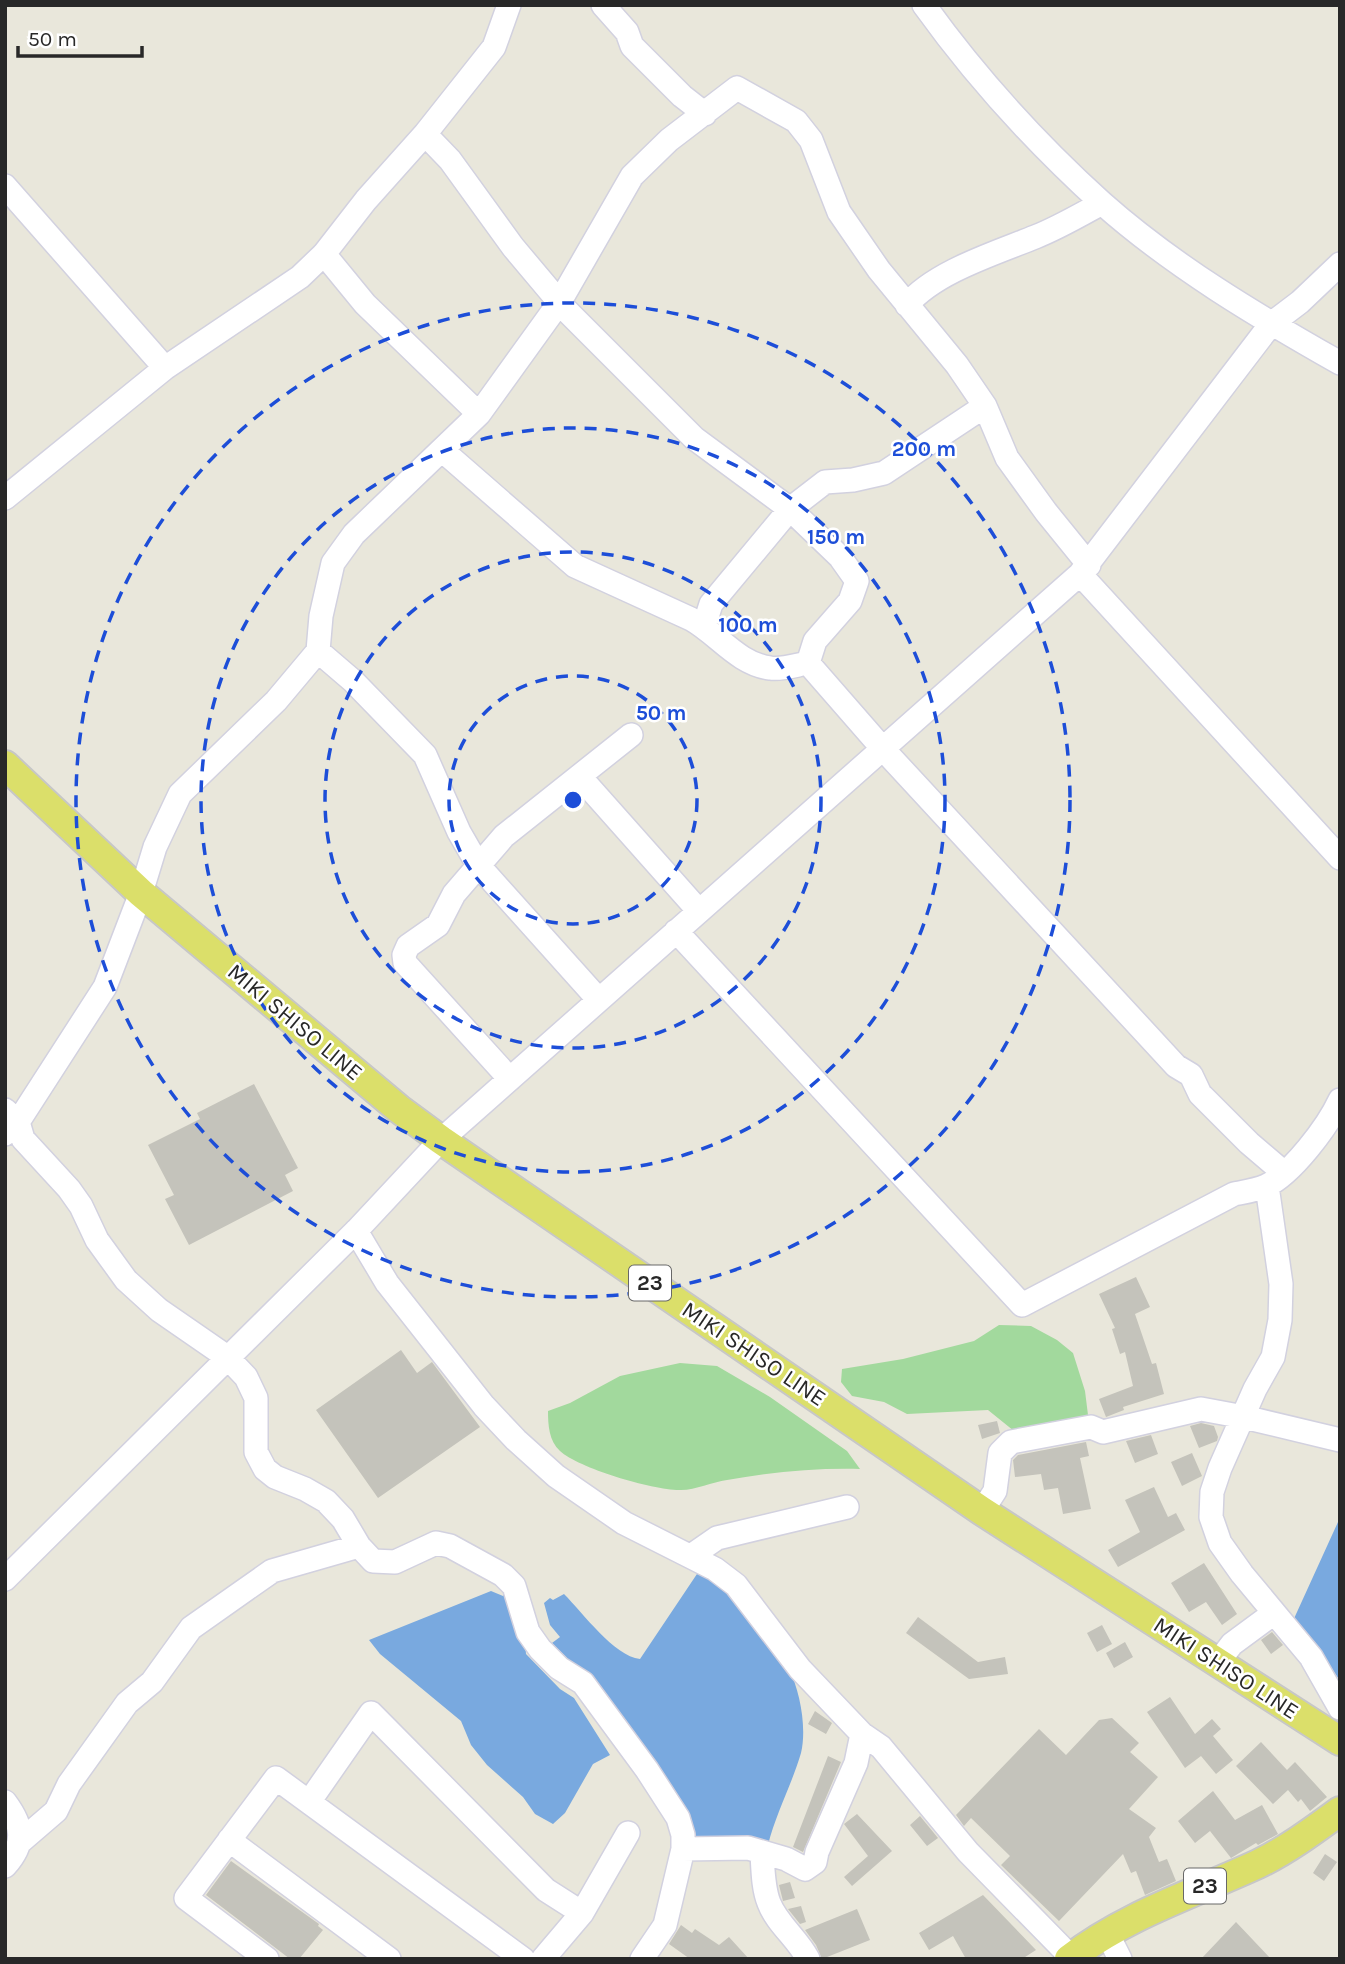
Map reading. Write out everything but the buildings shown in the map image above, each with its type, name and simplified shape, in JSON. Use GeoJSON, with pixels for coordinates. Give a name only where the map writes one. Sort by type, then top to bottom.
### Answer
{"type":"FeatureCollection","features":[{"type":"Feature","properties":{"kind":"main road","name":"MIKI SHISO LINE"},"geometry":{"type":"LineString","coordinates":[[5,765],[141,892],[399,1109],[441,1140],[982,1511],[1340,1741]]}},
{"type":"Feature","properties":{"kind":"main road","name":"23"},"geometry":{"type":"LineString","coordinates":[[1070,1958],[1141,1914],[1259,1864],[1286,1849],[1340,1811]]}},
{"type":"Feature","properties":{"kind":"street"},"geometry":{"type":"LineString","coordinates":[[5,498],[165,368],[300,277],[324,254],[494,47],[509,5]]}},
{"type":"Feature","properties":{"kind":"street"},"geometry":{"type":"LineString","coordinates":[[603,5],[627,32],[632,46],[682,96],[705,114]]}},
{"type":"Feature","properties":{"kind":"street"},"geometry":{"type":"LineString","coordinates":[[924,5],[997,94],[1102,203],[1179,263],[1270,324],[1340,363]]}},
{"type":"Feature","properties":{"kind":"street"},"geometry":{"type":"LineString","coordinates":[[642,1959],[665,1924],[683,1849],[683,1835],[678,1818],[647,1770],[583,1684],[559,1668],[527,1632],[514,1586],[503,1576],[450,1546],[436,1544],[395,1562],[373,1560],[359,1546],[343,1518],[326,1502],[305,1489],[275,1477],[265,1469],[256,1452],[256,1398],[246,1377],[227,1357],[159,1310],[126,1280],[97,1240],[81,1206],[69,1189],[10,1122],[105,987],[155,847],[180,794],[276,701],[318,651],[321,616],[333,563],[354,534],[479,414],[559,303],[632,176],[669,140],[737,88],[796,121],[811,140],[839,212],[879,270],[938,340],[985,406],[1007,458],[1084,569],[1340,858]]}},
{"type":"Feature","properties":{"kind":"street"},"geometry":{"type":"LineString","coordinates":[[425,134],[450,160],[513,247],[559,303],[694,438],[790,509],[840,557],[857,581],[850,601],[815,641],[808,663]]}},
{"type":"Feature","properties":{"kind":"street"},"geometry":{"type":"LineString","coordinates":[[5,186],[165,368]]}},
{"type":"Feature","properties":{"kind":"street"},"geometry":{"type":"LineString","coordinates":[[907,305],[918,292],[974,262],[1038,236],[1102,203]]}},
{"type":"Feature","properties":{"kind":"street"},"geometry":{"type":"LineString","coordinates":[[324,254],[365,304],[479,414]]}},
{"type":"Feature","properties":{"kind":"street"},"geometry":{"type":"LineString","coordinates":[[5,1579],[356,1231],[441,1140],[1084,569],[1270,324],[1300,302],[1340,264]]}},
{"type":"Feature","properties":{"kind":"street"},"geometry":{"type":"LineString","coordinates":[[704,626],[711,604],[790,509],[825,482],[884,474],[985,406]]}},
{"type":"Feature","properties":{"kind":"street"},"geometry":{"type":"LineString","coordinates":[[443,451],[575,566],[704,626],[752,664],[773,669],[808,663]]}},
{"type":"Feature","properties":{"kind":"street"},"geometry":{"type":"LineString","coordinates":[[318,651],[353,681],[425,755],[459,832],[478,865],[599,1000]]}},
{"type":"Feature","properties":{"kind":"street"},"geometry":{"type":"LineString","coordinates":[[808,663],[883,749],[1176,1066],[1191,1075],[1200,1094],[1250,1143],[1275,1179],[1281,1284],[1280,1320],[1273,1357],[1255,1388],[1220,1468],[1212,1492],[1211,1517],[1220,1543],[1241,1574],[1311,1657],[1340,1708]]}},
{"type":"Feature","properties":{"kind":"street"},"geometry":{"type":"LineString","coordinates":[[510,1079],[405,963],[404,955],[408,946],[438,925],[454,894],[505,836],[631,736]]}},
{"type":"Feature","properties":{"kind":"street"},"geometry":{"type":"LineString","coordinates":[[580,777],[699,911]]}},
{"type":"Feature","properties":{"kind":"street"},"geometry":{"type":"LineString","coordinates":[[676,931],[1022,1305],[1234,1194],[1275,1179],[1301,1158],[1340,1100]]}},
{"type":"Feature","properties":{"kind":"street"},"geometry":{"type":"LineString","coordinates":[[356,1231],[387,1283],[484,1406],[516,1440],[556,1476],[624,1523],[715,1569],[736,1585],[800,1669],[862,1734],[881,1747],[968,1852],[1070,1958]]}},
{"type":"Feature","properties":{"kind":"street"},"geometry":{"type":"LineString","coordinates":[[982,1511],[995,1491],[1000,1453],[1011,1442],[1091,1427],[1103,1432],[1201,1409],[1340,1440]]}},
{"type":"Feature","properties":{"kind":"street"},"geometry":{"type":"LineString","coordinates":[[691,1556],[717,1538],[846,1507]]}},
{"type":"Feature","properties":{"kind":"street"},"geometry":{"type":"LineString","coordinates":[[5,1866],[13,1858],[20,1842],[56,1811],[69,1784],[127,1703],[152,1682],[191,1628],[272,1571],[359,1546]]}},
{"type":"Feature","properties":{"kind":"street"},"geometry":{"type":"LineString","coordinates":[[1218,1662],[1232,1644],[1274,1613]]}},
{"type":"Feature","properties":{"kind":"street"},"geometry":{"type":"LineString","coordinates":[[309,1802],[371,1713],[546,1889],[582,1913]]}},
{"type":"Feature","properties":{"kind":"street"},"geometry":{"type":"LineString","coordinates":[[683,1849],[748,1848],[786,1859],[805,1869],[815,1862],[856,1763],[862,1734]]}},
{"type":"Feature","properties":{"kind":"street"},"geometry":{"type":"LineString","coordinates":[[267,1959],[186,1898],[276,1778],[523,1959]]}},
{"type":"Feature","properties":{"kind":"street"},"geometry":{"type":"LineString","coordinates":[[5,1802],[18,1820],[20,1842]]}},
{"type":"Feature","properties":{"kind":"street"},"geometry":{"type":"LineString","coordinates":[[543,1959],[582,1913],[628,1833]]}},
{"type":"Feature","properties":{"kind":"street"},"geometry":{"type":"LineString","coordinates":[[229,1840],[389,1959]]}},
{"type":"Feature","properties":{"kind":"street"},"geometry":{"type":"LineString","coordinates":[[762,1853],[769,1905],[808,1959]]}},
{"type":"Feature","properties":{"kind":"street"},"geometry":{"type":"LineString","coordinates":[[1107,1933],[1120,1959]]}},
{"type":"Feature","properties":{"kind":"green space"},"geometry":{"type":"Polygon","coordinates":[[[999,1325],[1031,1326],[1057,1340],[1073,1353],[1085,1391],[1088,1415],[1014,1431],[988,1410],[907,1414],[884,1402],[852,1396],[841,1382],[842,1369],[903,1359],[974,1341],[999,1325]]]}},
{"type":"Feature","properties":{"kind":"green space"},"geometry":{"type":"Polygon","coordinates":[[[680,1363],[717,1366],[770,1397],[847,1451],[860,1469],[777,1473],[721,1481],[687,1490],[669,1489],[636,1483],[599,1471],[569,1458],[556,1447],[550,1433],[548,1411],[570,1403],[620,1376],[680,1363]]]}},
{"type":"Feature","properties":{"kind":"water"},"geometry":{"type":"Polygon","coordinates":[[[1338,1522],[1340,1681],[1318,1648],[1292,1623],[1338,1522]]]}},
{"type":"Feature","properties":{"kind":"water"},"geometry":{"type":"Polygon","coordinates":[[[701,1568],[725,1589],[789,1669],[799,1699],[803,1721],[801,1753],[768,1845],[697,1842],[573,1664],[552,1643],[560,1637],[550,1625],[544,1603],[564,1594],[610,1642],[630,1656],[640,1659],[701,1568]]]}},
{"type":"Feature","properties":{"kind":"water"},"geometry":{"type":"Polygon","coordinates":[[[508,1589],[525,1640],[526,1654],[560,1689],[574,1698],[610,1755],[593,1764],[565,1813],[553,1824],[535,1814],[523,1797],[487,1765],[471,1745],[461,1721],[380,1654],[369,1640],[491,1591],[503,1596],[508,1589]]]}}]}
